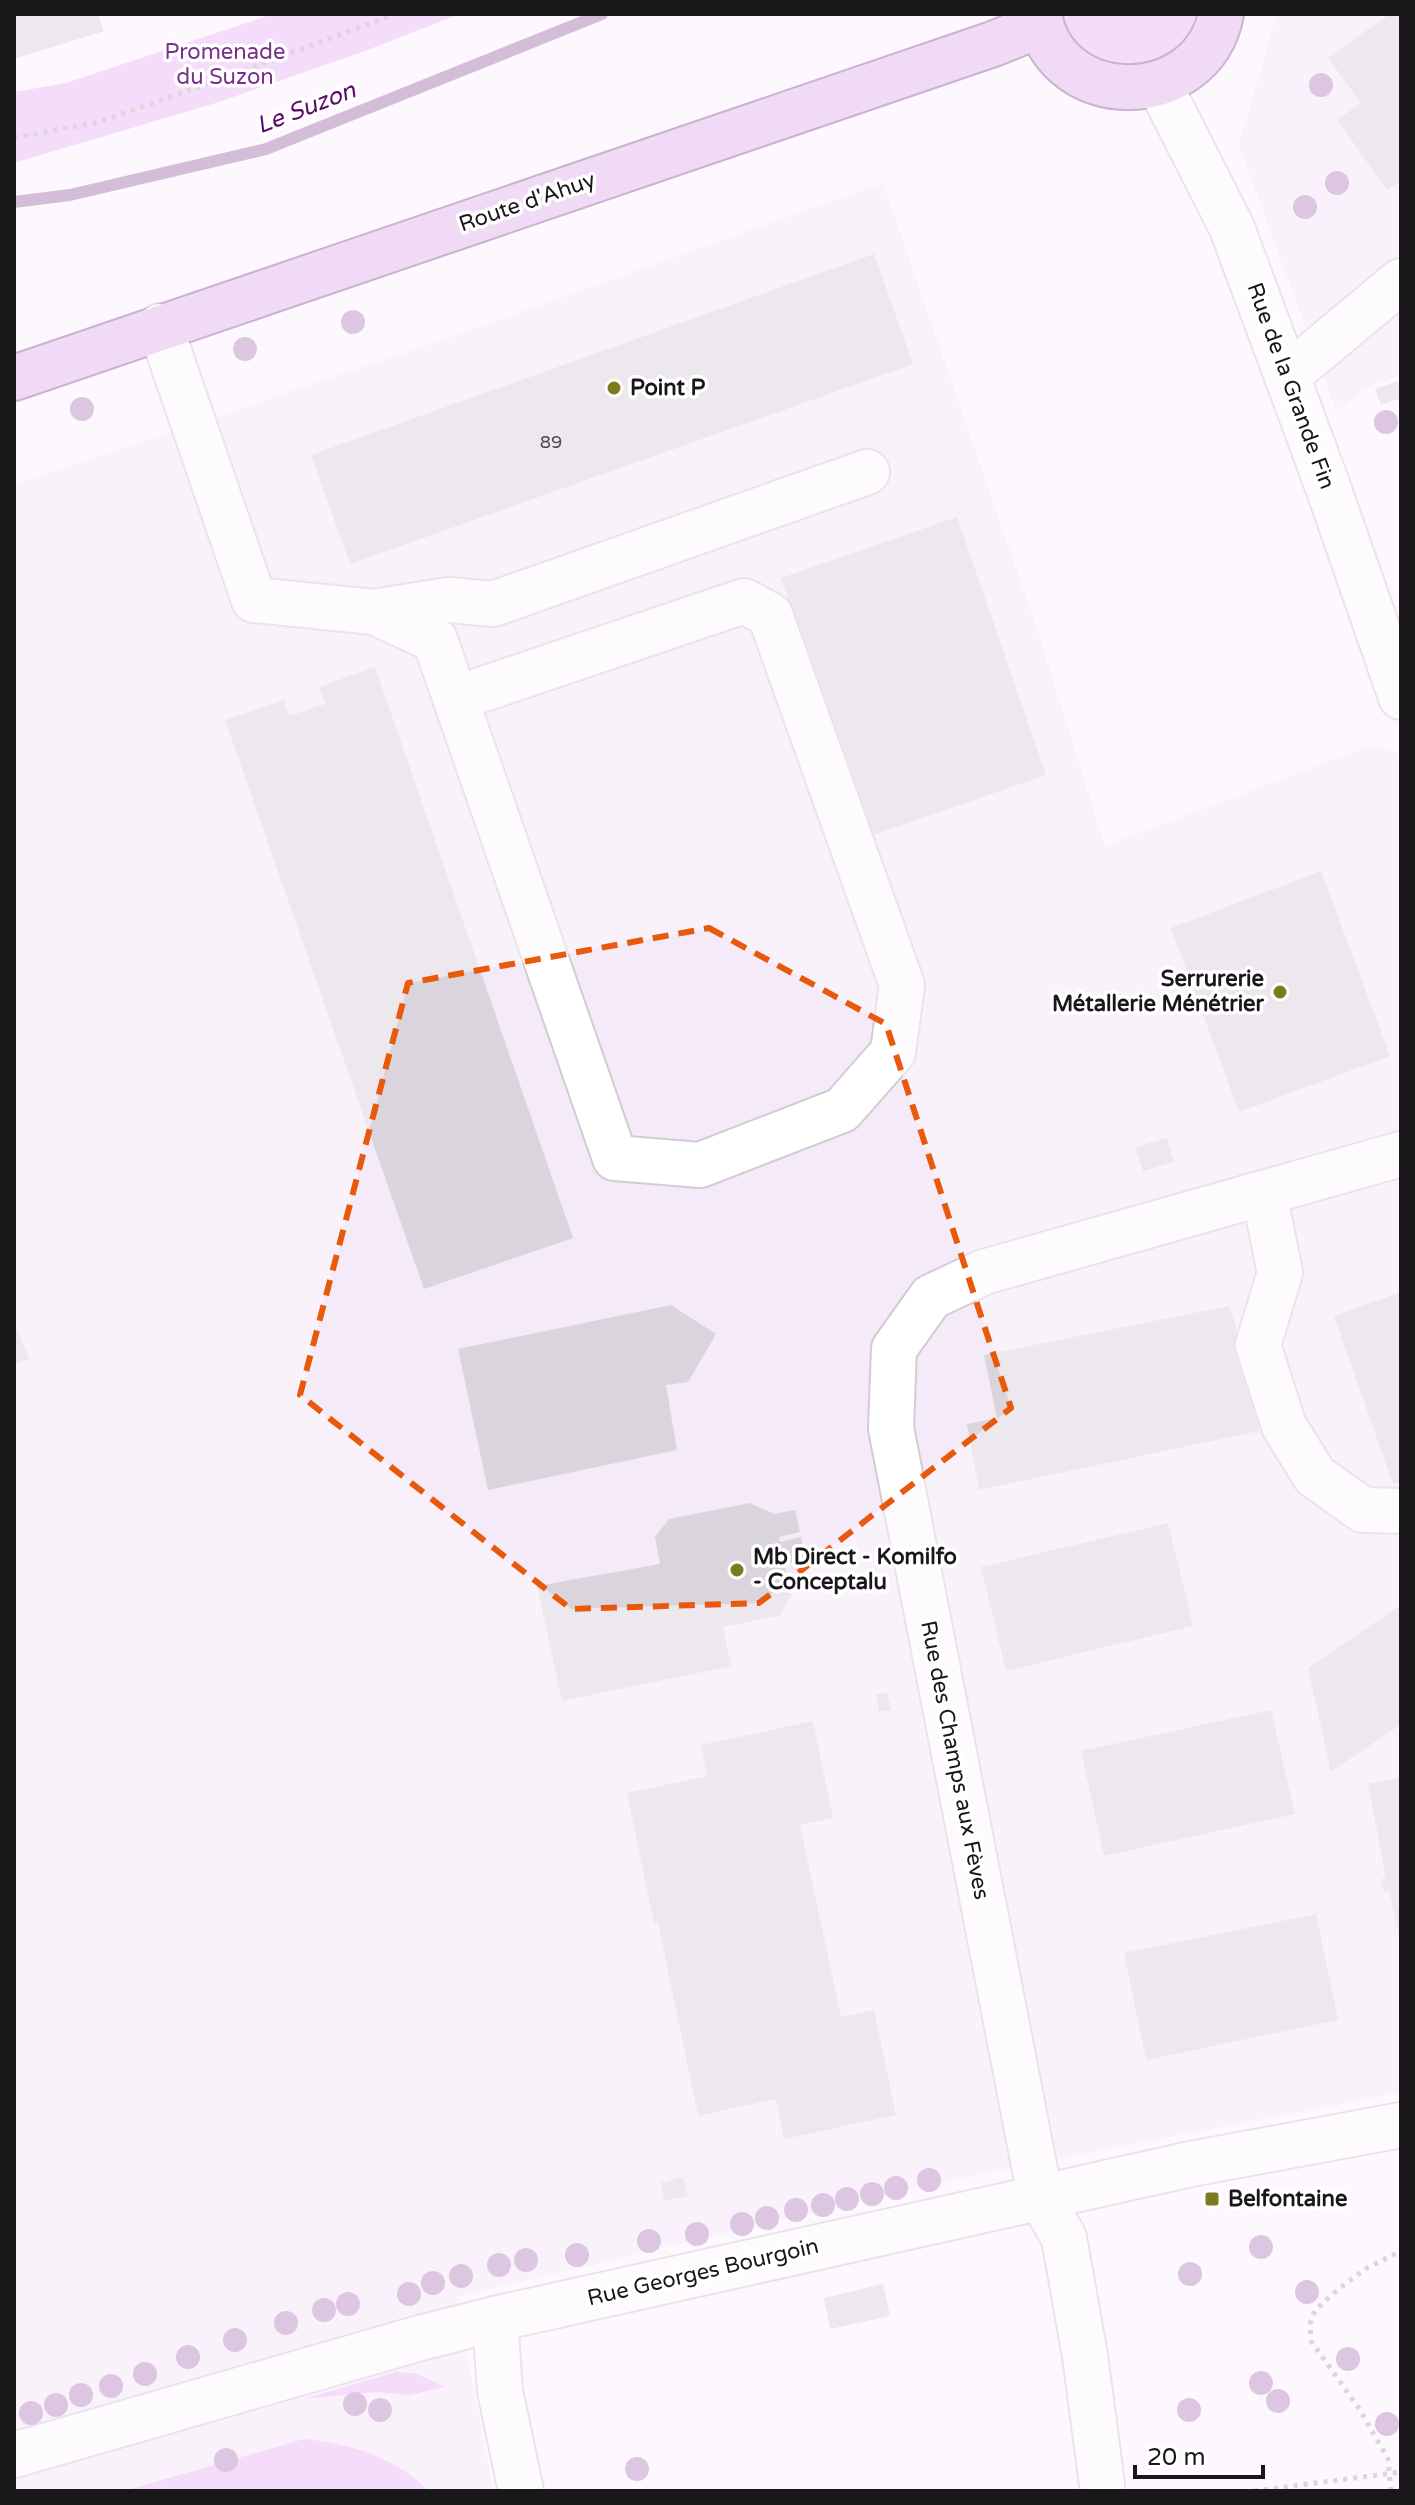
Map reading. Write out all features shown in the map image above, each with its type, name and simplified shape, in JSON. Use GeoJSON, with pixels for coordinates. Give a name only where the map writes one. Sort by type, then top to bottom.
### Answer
{"type":"FeatureCollection","features":[{"type":"Feature","properties":{"kind":"main road"},"geometry":{"type":"LineString","coordinates":[[1040,19],[1055,52],[1077,72],[1102,85],[1130,89],[1159,84],[1186,70],[1208,47],[1221,14]]}},
{"type":"Feature","properties":{"kind":"main road","name":"Route d'Ahuy"},"geometry":{"type":"LineString","coordinates":[[14,378],[993,44],[1040,19]]}},
{"type":"Feature","properties":{"kind":"street","name":"Rue de la Grande Fin"},"geometry":{"type":"LineString","coordinates":[[1159,84],[1232,228],[1401,697]]}},
{"type":"Feature","properties":{"kind":"street"},"geometry":{"type":"LineString","coordinates":[[1287,376],[1401,281]]}},
{"type":"Feature","properties":{"kind":"street"},"geometry":{"type":"LineString","coordinates":[[160,326],[254,600],[374,612],[448,600],[493,604],[867,472]]}},
{"type":"Feature","properties":{"kind":"street"},"geometry":{"type":"LineString","coordinates":[[374,612],[435,640],[615,1158],[700,1165],[842,1110],[893,1052],[902,985],[770,615],[744,601],[457,698]]}},
{"type":"Feature","properties":{"kind":"street","name":"Rue des Champs aux Fèves"},"geometry":{"type":"LineString","coordinates":[[1102,2484],[1085,2356],[1064,2238],[1040,2196],[891,1428],[894,1349],[931,1297],[984,1272],[1401,1154]]}},
{"type":"Feature","properties":{"kind":"street"},"geometry":{"type":"LineString","coordinates":[[1264,1193],[1280,1273],[1258,1345],[1284,1426],[1315,1476],[1363,1510],[1401,1511]]}},
{"type":"Feature","properties":{"kind":"street","name":"Rue Georges Bourgoin"},"geometry":{"type":"LineString","coordinates":[[14,2455],[495,2319],[1040,2196],[1246,2152],[1401,2125]]}},
{"type":"Feature","properties":{"kind":"street"},"geometry":{"type":"LineString","coordinates":[[495,2319],[500,2391],[521,2491]]}},
{"type":"Feature","properties":{"kind":"path"},"geometry":{"type":"LineString","coordinates":[[14,138],[98,122],[395,14]]}},
{"type":"Feature","properties":{"kind":"path"},"geometry":{"type":"LineString","coordinates":[[1391,2491],[1388,2459],[1368,2423],[1311,2341],[1310,2324],[1315,2310],[1341,2287],[1367,2268],[1401,2251]]}},
{"type":"Feature","properties":{"kind":"path"},"geometry":{"type":"LineString","coordinates":[[1254,2491],[1401,2472]]}},
{"type":"Feature","properties":{"kind":"highlighted area"},"geometry":{"type":"Polygon","coordinates":[[[709,928],[886,1024],[1011,1408],[759,1603],[571,1609],[300,1395],[408,983],[709,928]]]}},
{"type":"Feature","properties":{"kind":"shaded area"},"geometry":{"type":"Polygon","coordinates":[[[1277,14],[1401,14],[1401,375],[1371,386],[1336,411],[1239,145],[1277,14]]]}},
{"type":"Feature","properties":{"kind":"shaded area"},"geometry":{"type":"Polygon","coordinates":[[[883,183],[1038,632],[1105,846],[1372,745],[1401,754],[1401,2092],[954,2179],[456,2297],[493,2491],[14,2491],[14,485],[425,346],[883,183]]]}},
{"type":"Feature","properties":{"kind":"green space","name":"Promenade du Suzon"},"geometry":{"type":"Polygon","coordinates":[[[273,14],[460,14],[219,102],[14,163],[14,92],[66,83],[273,14]]]}},
{"type":"Feature","properties":{"kind":"green space"},"geometry":{"type":"Polygon","coordinates":[[[1061,14],[1196,14],[1187,37],[1172,54],[1152,63],[1131,66],[1109,62],[1089,52],[1072,36],[1061,14]]]}},
{"type":"Feature","properties":{"kind":"green space"},"geometry":{"type":"Polygon","coordinates":[[[396,2372],[415,2373],[445,2387],[409,2395],[377,2392],[304,2399],[396,2372]]]}},
{"type":"Feature","properties":{"kind":"green space"},"geometry":{"type":"Polygon","coordinates":[[[304,2439],[339,2444],[371,2454],[401,2469],[429,2491],[124,2491],[304,2439]]]}},
{"type":"Feature","properties":{"kind":"building"},"geometry":{"type":"Polygon","coordinates":[[[14,14],[98,14],[104,31],[14,59],[14,14]]]}},
{"type":"Feature","properties":{"kind":"building"},"geometry":{"type":"Polygon","coordinates":[[[1390,14],[1401,14],[1401,181],[1387,190],[1337,120],[1361,103],[1328,58],[1390,14]]]}},
{"type":"Feature","properties":{"kind":"building"},"geometry":{"type":"Polygon","coordinates":[[[874,254],[913,364],[350,564],[311,455],[874,254]]]}},
{"type":"Feature","properties":{"kind":"building"},"geometry":{"type":"Polygon","coordinates":[[[1401,380],[1401,398],[1381,405],[1375,389],[1401,380]]]}},
{"type":"Feature","properties":{"kind":"building"},"geometry":{"type":"Polygon","coordinates":[[[957,517],[1046,775],[870,836],[781,578],[957,517]]]}},
{"type":"Feature","properties":{"kind":"building"},"geometry":{"type":"Polygon","coordinates":[[[375,667],[573,1238],[424,1289],[225,720],[284,700],[289,716],[325,704],[319,687],[375,667]]]}},
{"type":"Feature","properties":{"kind":"building","name":"Serrurerie Métallerie Ménétrier"},"geometry":{"type":"Polygon","coordinates":[[[1321,871],[1390,1056],[1239,1112],[1171,928],[1321,871]]]}},
{"type":"Feature","properties":{"kind":"building"},"geometry":{"type":"Polygon","coordinates":[[[1167,1138],[1174,1162],[1143,1171],[1135,1147],[1167,1138]]]}},
{"type":"Feature","properties":{"kind":"building"},"geometry":{"type":"Polygon","coordinates":[[[1401,1292],[1401,1481],[1393,1484],[1334,1316],[1401,1292]]]}},
{"type":"Feature","properties":{"kind":"building"},"geometry":{"type":"Polygon","coordinates":[[[671,1305],[716,1334],[688,1382],[666,1385],[677,1450],[488,1490],[458,1349],[671,1305]]]}},
{"type":"Feature","properties":{"kind":"building"},"geometry":{"type":"Polygon","coordinates":[[[1229,1306],[1259,1431],[979,1490],[967,1424],[997,1418],[984,1355],[1229,1306]]]}},
{"type":"Feature","properties":{"kind":"building"},"geometry":{"type":"Polygon","coordinates":[[[14,1323],[29,1359],[14,1365],[14,1323]]]}},
{"type":"Feature","properties":{"kind":"building"},"geometry":{"type":"Polygon","coordinates":[[[750,1503],[774,1514],[795,1510],[800,1532],[779,1537],[780,1542],[801,1537],[806,1559],[784,1564],[791,1595],[779,1616],[723,1627],[731,1666],[562,1701],[537,1586],[660,1564],[655,1537],[669,1519],[750,1503]]]}},
{"type":"Feature","properties":{"kind":"building"},"geometry":{"type":"Polygon","coordinates":[[[1168,1523],[1193,1626],[1006,1671],[981,1567],[1168,1523]]]}},
{"type":"Feature","properties":{"kind":"building"},"geometry":{"type":"Polygon","coordinates":[[[1401,1605],[1401,1724],[1331,1772],[1308,1668],[1401,1605]]]}},
{"type":"Feature","properties":{"kind":"building"},"geometry":{"type":"Polygon","coordinates":[[[887,1692],[891,1710],[879,1712],[876,1694],[887,1692]]]}},
{"type":"Feature","properties":{"kind":"building"},"geometry":{"type":"Polygon","coordinates":[[[1271,1710],[1295,1814],[1104,1856],[1081,1751],[1271,1710]]]}},
{"type":"Feature","properties":{"kind":"building"},"geometry":{"type":"Polygon","coordinates":[[[813,1721],[833,1818],[800,1825],[841,2017],[874,2010],[896,2115],[784,2139],[776,2099],[698,2116],[658,1922],[654,1923],[627,1793],[707,1776],[701,1745],[813,1721]]]}},
{"type":"Feature","properties":{"kind":"building"},"geometry":{"type":"Polygon","coordinates":[[[1401,1777],[1401,1931],[1398,1931],[1389,1891],[1384,1892],[1381,1879],[1386,1878],[1368,1784],[1401,1777]]]}},
{"type":"Feature","properties":{"kind":"building"},"geometry":{"type":"Polygon","coordinates":[[[1316,1914],[1338,2020],[1146,2060],[1124,1953],[1316,1914]]]}},
{"type":"Feature","properties":{"kind":"building"},"geometry":{"type":"Polygon","coordinates":[[[683,2177],[688,2196],[664,2201],[661,2183],[683,2177]]]}},
{"type":"Feature","properties":{"kind":"building"},"geometry":{"type":"Polygon","coordinates":[[[883,2284],[890,2316],[830,2329],[824,2298],[883,2284]]]}},
{"type":"Feature","properties":{"kind":"waterway","name":"Le Suzon"},"geometry":{"type":"LineString","coordinates":[[14,202],[70,195],[266,149],[602,14]]}},
{"type":"Feature","properties":{"kind":"place","name":"Point P"},"geometry":{"type":"Point","coordinates":[614,388]}},
{"type":"Feature","properties":{"kind":"place","name":"Serrurerie Métallerie Ménétrier"},"geometry":{"type":"Point","coordinates":[1280,992]}},
{"type":"Feature","properties":{"kind":"place","name":"Mb Direct - Komilfo - Conceptalu"},"geometry":{"type":"Point","coordinates":[737,1570]}},
{"type":"Feature","properties":{"kind":"place","name":"Belfontaine"},"geometry":{"type":"Point","coordinates":[1212,2199]}}]}
